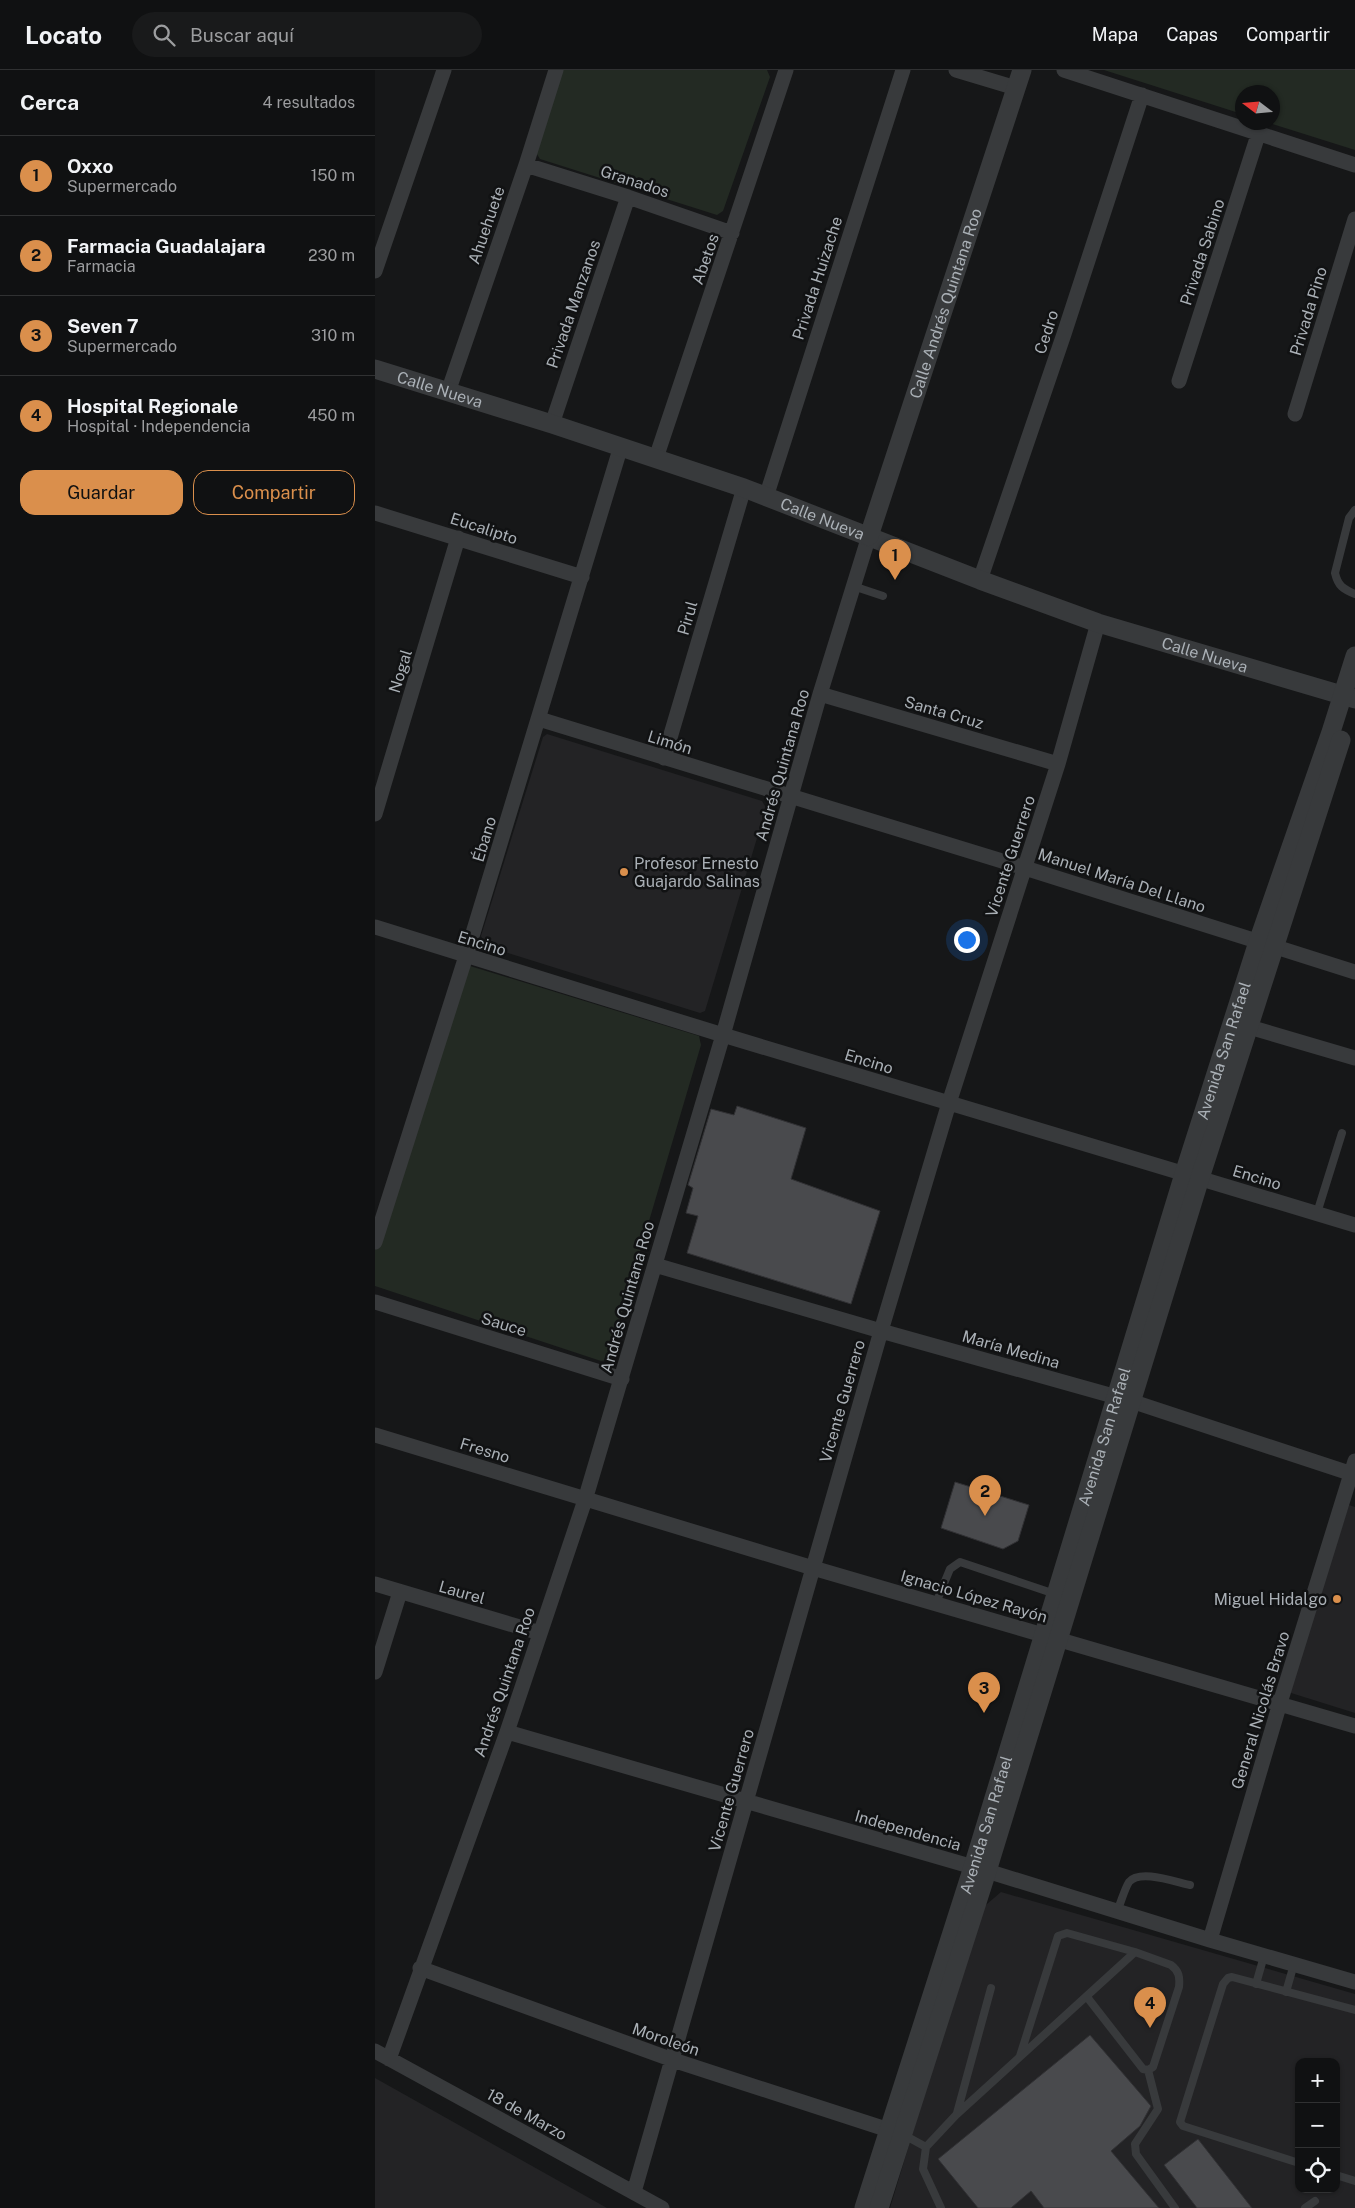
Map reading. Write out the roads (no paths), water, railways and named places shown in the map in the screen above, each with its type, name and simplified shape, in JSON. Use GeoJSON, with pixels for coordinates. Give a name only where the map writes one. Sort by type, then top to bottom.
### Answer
{"type":"FeatureCollection","features":[{"type":"Feature","properties":{"kind":"street"},"geometry":{"type":"LineString","coordinates":[[375,271],[444,70]]}},
{"type":"Feature","properties":{"kind":"street","name":"Ahuehuete"},"geometry":{"type":"LineString","coordinates":[[448,392],[526,165],[556,70]]}},
{"type":"Feature","properties":{"kind":"street","name":"Abetos"},"geometry":{"type":"LineString","coordinates":[[656,458],[786,70]]}},
{"type":"Feature","properties":{"kind":"street","name":"Privada Huizache"},"geometry":{"type":"LineString","coordinates":[[766,497],[903,70]]}},
{"type":"Feature","properties":{"kind":"street"},"geometry":{"type":"LineString","coordinates":[[955,70],[1016,88]]}},
{"type":"Feature","properties":{"kind":"street","name":"Calle Andrés Quintana Roo"},"geometry":{"type":"LineString","coordinates":[[869,536],[1022,70]]}},
{"type":"Feature","properties":{"kind":"street"},"geometry":{"type":"LineString","coordinates":[[1063,70],[1355,165]]}},
{"type":"Feature","properties":{"kind":"street","name":"Cedro"},"geometry":{"type":"LineString","coordinates":[[980,580],[1064,334],[1142,95]]}},
{"type":"Feature","properties":{"kind":"street","name":"Privada Sabino"},"geometry":{"type":"LineString","coordinates":[[1179,381],[1258,135]]}},
{"type":"Feature","properties":{"kind":"street","name":"Granados"},"geometry":{"type":"LineString","coordinates":[[526,165],[628,196],[732,233]]}},
{"type":"Feature","properties":{"kind":"street","name":"Privada Manzanos"},"geometry":{"type":"LineString","coordinates":[[551,424],[628,196]]}},
{"type":"Feature","properties":{"kind":"street","name":"Privada Pino"},"geometry":{"type":"LineString","coordinates":[[1295,414],[1355,218]]}},
{"type":"Feature","properties":{"kind":"street","name":"Calle Nueva"},"geometry":{"type":"LineString","coordinates":[[375,369],[621,446],[744,488],[980,580],[1098,623],[1350,698]]}},
{"type":"Feature","properties":{"kind":"street","name":"Ébano"},"geometry":{"type":"LineString","coordinates":[[375,1242],[466,956],[621,446]]}},
{"type":"Feature","properties":{"kind":"street","name":"Pirul"},"geometry":{"type":"LineString","coordinates":[[664,758],[744,488]]}},
{"type":"Feature","properties":{"kind":"street","name":"Eucalipto"},"geometry":{"type":"LineString","coordinates":[[375,512],[582,577]]}},
{"type":"Feature","properties":{"kind":"street","name":"Andrés Quintana Roo"},"geometry":{"type":"LineString","coordinates":[[389,2059],[420,1968],[507,1732],[585,1500],[723,1036],[820,694],[869,536]]}},
{"type":"Feature","properties":{"kind":"street","name":"Nogal"},"geometry":{"type":"LineString","coordinates":[[375,814],[458,538]]}},
{"type":"Feature","properties":{"kind":"street","name":"Vicente Guerrero"},"geometry":{"type":"LineString","coordinates":[[634,2192],[881,1331],[949,1103],[1058,764],[1098,623]]}},
{"type":"Feature","properties":{"kind":"street","name":"Avenida San Rafael"},"geometry":{"type":"LineString","coordinates":[[879,2208],[896,2133],[980,1869],[1192,1176],[1266,945],[1350,698],[1353,662]]}},
{"type":"Feature","properties":{"kind":"street","name":"Santa Cruz"},"geometry":{"type":"LineString","coordinates":[[820,694],[1058,764]]}},
{"type":"Feature","properties":{"kind":"street","name":"Limón"},"geometry":{"type":"LineString","coordinates":[[539,719],[791,798]]}},
{"type":"Feature","properties":{"kind":"street","name":"Manuel María Del Llano"},"geometry":{"type":"LineString","coordinates":[[791,798],[1025,868],[1355,972]]}},
{"type":"Feature","properties":{"kind":"street","name":"Encino"},"geometry":{"type":"LineString","coordinates":[[375,927],[723,1036],[1355,1225]]}},
{"type":"Feature","properties":{"kind":"street"},"geometry":{"type":"LineString","coordinates":[[1240,1024],[1355,1058]]}},
{"type":"Feature","properties":{"kind":"street","name":"María Medina"},"geometry":{"type":"LineString","coordinates":[[655,1265],[1124,1399],[1354,1470]]}},
{"type":"Feature","properties":{"kind":"street","name":"Sauce"},"geometry":{"type":"LineString","coordinates":[[375,1302],[622,1380]]}},
{"type":"Feature","properties":{"kind":"street","name":"Fresno"},"geometry":{"type":"LineString","coordinates":[[375,1435],[585,1500]]}},
{"type":"Feature","properties":{"kind":"street","name":"General Nicolás Bravo"},"geometry":{"type":"LineString","coordinates":[[1210,1940],[1280,1703],[1354,1470]]}},
{"type":"Feature","properties":{"kind":"street","name":"Ignacio López Rayón"},"geometry":{"type":"LineString","coordinates":[[585,1500],[1355,1726]]}},
{"type":"Feature","properties":{"kind":"street","name":"Laurel"},"geometry":{"type":"LineString","coordinates":[[375,1584],[540,1633]]}},
{"type":"Feature","properties":{"kind":"street"},"geometry":{"type":"LineString","coordinates":[[375,1672],[400,1592]]}},
{"type":"Feature","properties":{"kind":"street","name":"Independencia"},"geometry":{"type":"LineString","coordinates":[[507,1732],[980,1869],[1210,1940],[1355,1982]]}},
{"type":"Feature","properties":{"kind":"street","name":"Moroleón"},"geometry":{"type":"LineString","coordinates":[[420,1968],[673,2060],[896,2133]]}},
{"type":"Feature","properties":{"kind":"street","name":"18 de Marzo"},"geometry":{"type":"LineString","coordinates":[[375,2051],[662,2208]]}},
{"type":"Feature","properties":{"kind":"street","name":"Avenida San Rafael"},"geometry":{"type":"LineString","coordinates":[[864,2208],[896,2133]]}},
{"type":"Feature","properties":{"kind":"lane"},"geometry":{"type":"LineString","coordinates":[[1355,510],[1349,518],[1335,573],[1342,589],[1355,594]]}},
{"type":"Feature","properties":{"kind":"lane"},"geometry":{"type":"LineString","coordinates":[[853,586],[883,596]]}},
{"type":"Feature","properties":{"kind":"lane"},"geometry":{"type":"LineString","coordinates":[[1317,1213],[1342,1133]]}},
{"type":"Feature","properties":{"kind":"lane"},"geometry":{"type":"LineString","coordinates":[[936,1604],[951,1569],[960,1562],[1063,1596]]}},
{"type":"Feature","properties":{"kind":"lane"},"geometry":{"type":"LineString","coordinates":[[1117,1911],[1129,1883],[1135,1877],[1144,1875],[1189,1885]]}},
{"type":"Feature","properties":{"kind":"lane"},"geometry":{"type":"LineString","coordinates":[[1020,2058],[1058,1936],[1067,1934],[1135,1952],[1175,1968],[1179,1977],[1179,1987],[1153,2067],[1148,2070],[1143,2069],[1087,1997]]}},
{"type":"Feature","properties":{"kind":"lane"},"geometry":{"type":"LineString","coordinates":[[941,2208],[923,2169],[927,2147],[957,2115],[1135,1952]]}},
{"type":"Feature","properties":{"kind":"lane"},"geometry":{"type":"LineString","coordinates":[[1256,1984],[1264,1956]]}},
{"type":"Feature","properties":{"kind":"lane"},"geometry":{"type":"LineString","coordinates":[[1286,1992],[1294,1964]]}},
{"type":"Feature","properties":{"kind":"lane"},"geometry":{"type":"LineString","coordinates":[[1295,2162],[1183,2126],[1180,2122],[1223,1984],[1228,1978],[1232,1977],[1355,2010]]}},
{"type":"Feature","properties":{"kind":"lane"},"geometry":{"type":"LineString","coordinates":[[957,2115],[991,1988]]}},
{"type":"Feature","properties":{"kind":"lane"},"geometry":{"type":"LineString","coordinates":[[1148,2070],[1158,2109],[1135,2144],[1136,2154],[1175,2208]]}},
{"type":"Feature","properties":{"kind":"lane"},"geometry":{"type":"LineString","coordinates":[[896,2133],[927,2147]]}},
{"type":"Feature","properties":{"kind":"lane"},"geometry":{"type":"LineString","coordinates":[[1340,2176],[1355,2181]]}},
{"type":"Feature","properties":{"kind":"lane"},"geometry":{"type":"LineString","coordinates":[[1305,2208],[1315,2201]]}},
{"type":"Feature","properties":{"kind":"place","name":"Oxxo"},"geometry":{"type":"Point","coordinates":[895,580]}},
{"type":"Feature","properties":{"kind":"place","name":"Profesor Ernesto Guajardo Salinas"},"geometry":{"type":"Point","coordinates":[624,872]}},
{"type":"Feature","properties":{"kind":"place","name":"Farmacia Guadalajara"},"geometry":{"type":"Point","coordinates":[985,1516]}},
{"type":"Feature","properties":{"kind":"place","name":"Miguel Hidalgo"},"geometry":{"type":"Point","coordinates":[1337,1599]}},
{"type":"Feature","properties":{"kind":"place","name":"Seven 7"},"geometry":{"type":"Point","coordinates":[984,1713]}},
{"type":"Feature","properties":{"kind":"place","name":"Hospital Regionale"},"geometry":{"type":"Point","coordinates":[1150,2028]}}]}
